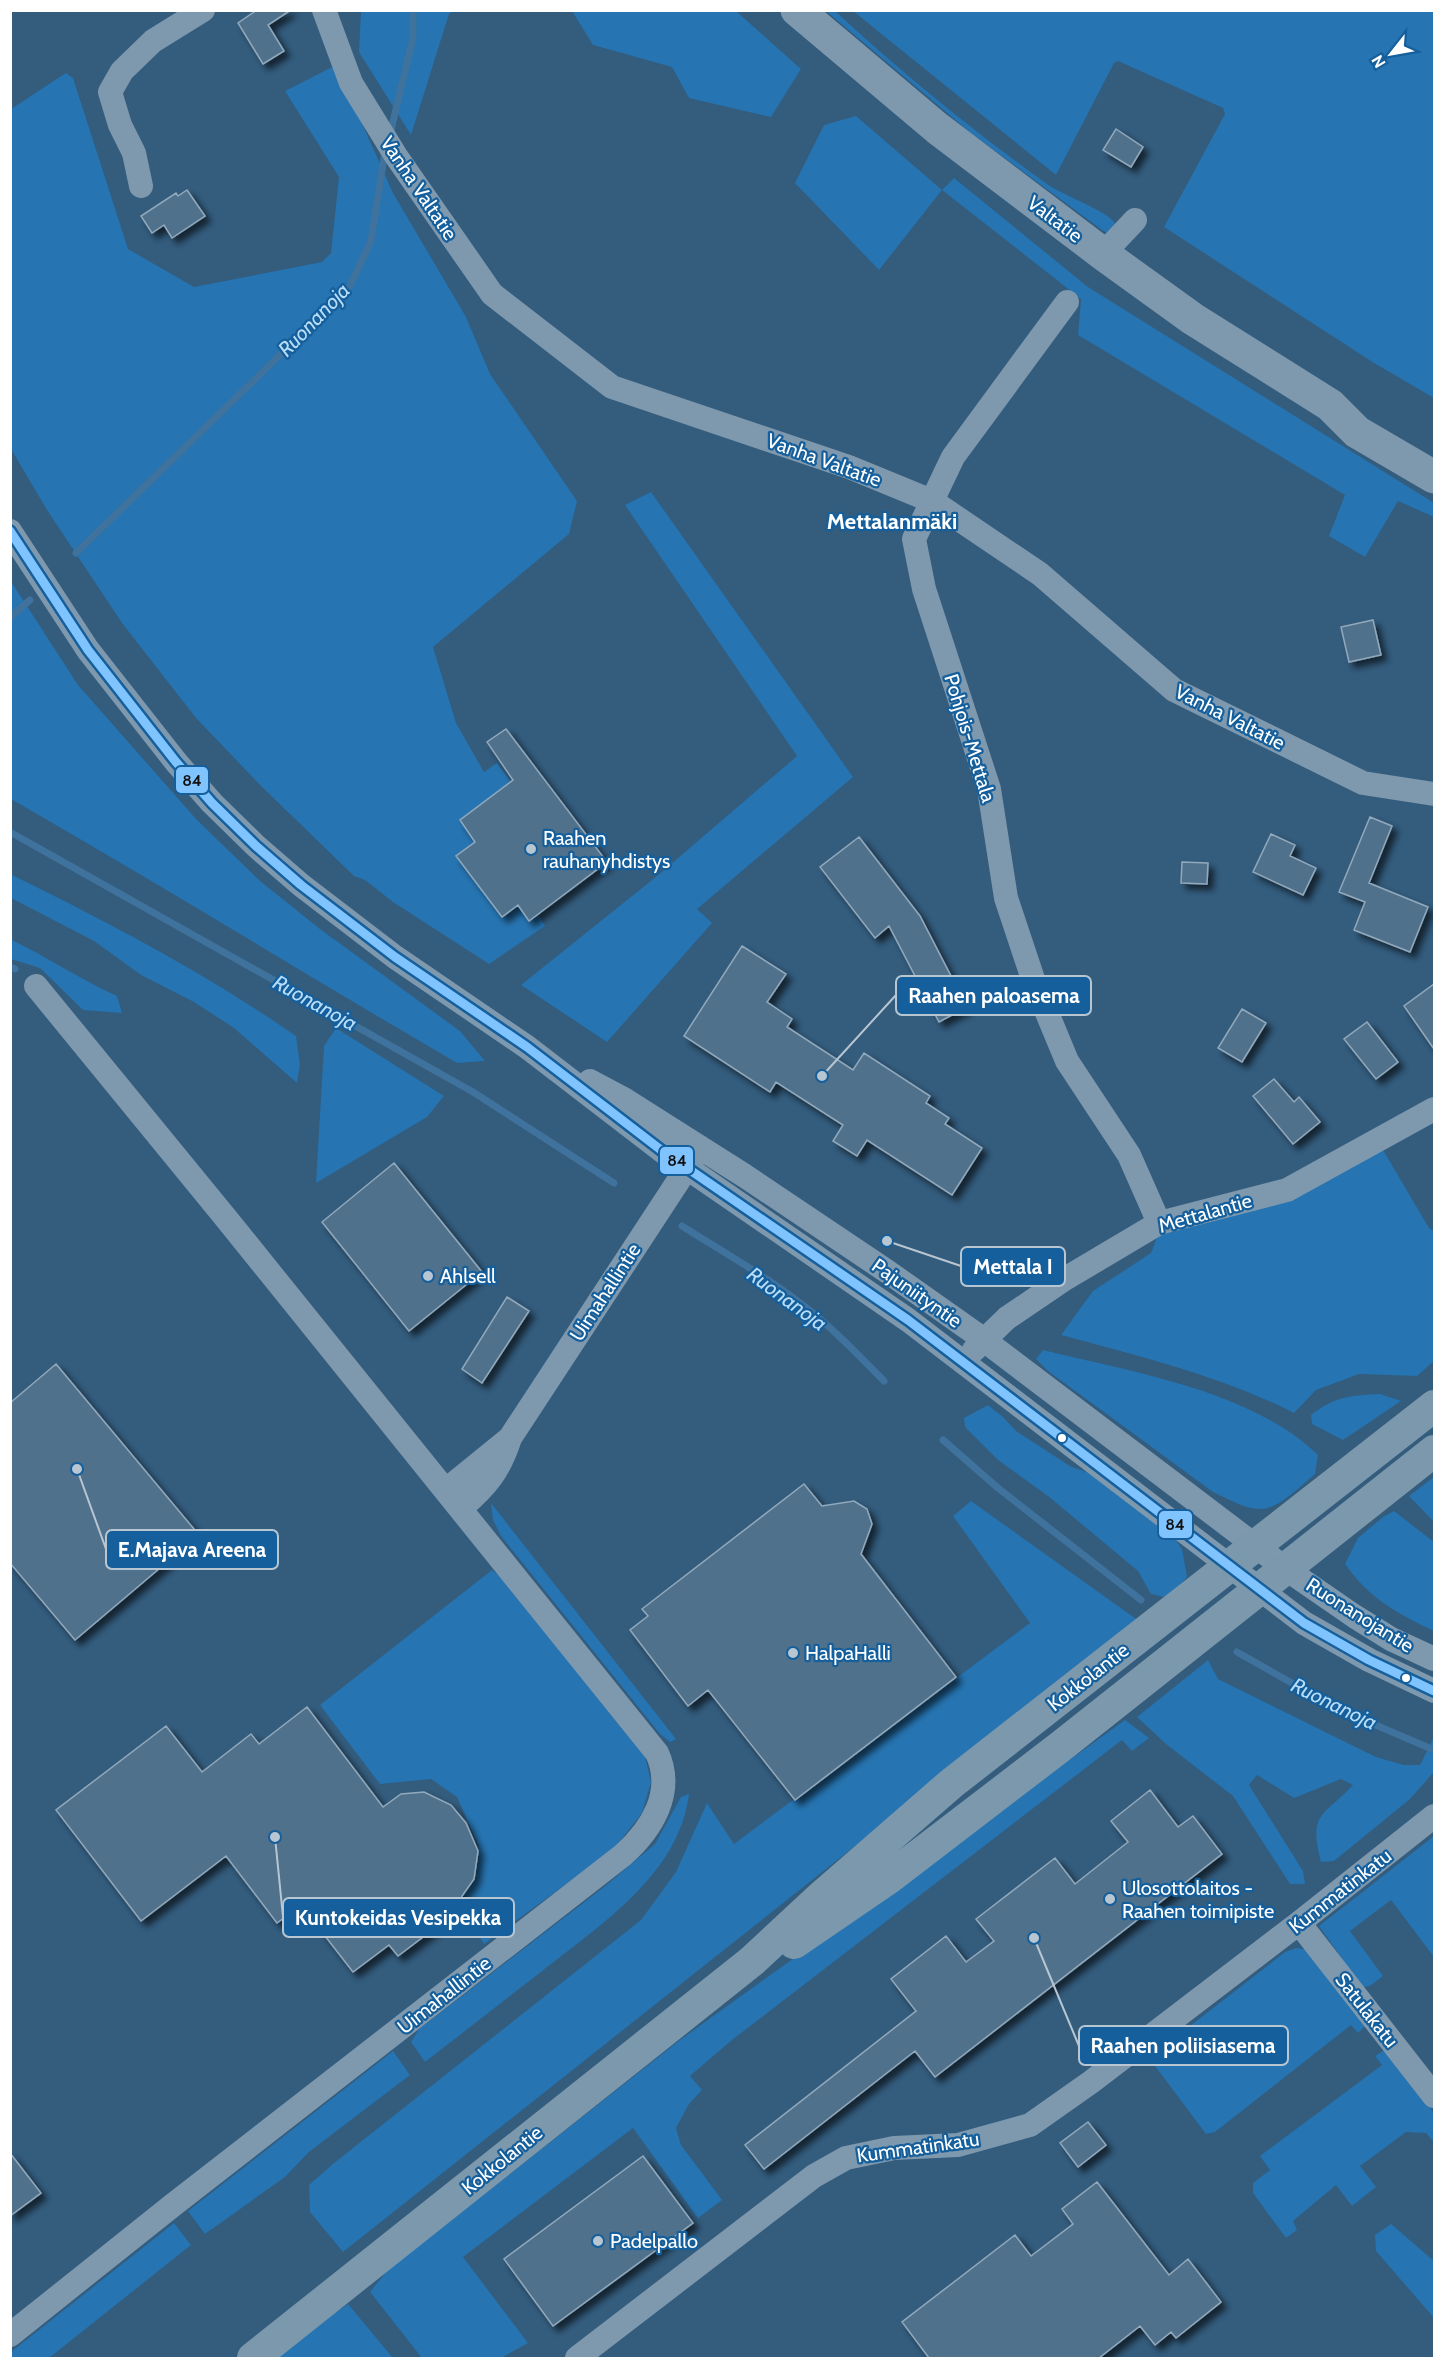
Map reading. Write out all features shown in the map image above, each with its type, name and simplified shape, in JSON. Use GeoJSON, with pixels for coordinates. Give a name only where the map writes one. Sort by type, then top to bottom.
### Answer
{"type":"FeatureCollection","features":[{"type":"Feature","properties":{"kind":"highway","name":"Valtatie"},"geometry":{"type":"LineString","coordinates":[[797,10],[937,128],[1103,255],[1193,319],[1330,405],[1357,432],[1434,477]]}},
{"type":"Feature","properties":{"kind":"highway","name":"Valtatie"},"geometry":{"type":"LineString","coordinates":[[1330,405],[1366,414],[1434,450]]}},
{"type":"Feature","properties":{"kind":"main road","name":"Kokkolantie"},"geometry":{"type":"LineString","coordinates":[[253,2358],[752,1961],[823,1894],[952,1783],[1434,1406]]}},
{"type":"Feature","properties":{"kind":"main road","name":"Kokkolantie"},"geometry":{"type":"LineString","coordinates":[[752,1961],[784,1950],[889,1878],[1261,1589],[1434,1451]]}},
{"type":"Feature","properties":{"kind":"street"},"geometry":{"type":"LineString","coordinates":[[141,186],[134,153],[120,125],[110,92],[122,70],[153,41],[203,10]]}},
{"type":"Feature","properties":{"kind":"street","name":"Vanha Valtatie"},"geometry":{"type":"LineString","coordinates":[[324,10],[351,83],[396,156],[492,294],[612,387],[849,467],[932,501],[1040,574],[1174,690],[1363,783],[1434,794]]}},
{"type":"Feature","properties":{"kind":"street"},"geometry":{"type":"LineString","coordinates":[[1103,255],[1135,220]]}},
{"type":"Feature","properties":{"kind":"street","name":"Pohjois-Mettala"},"geometry":{"type":"LineString","coordinates":[[1066,302],[953,457],[914,539],[924,589],[989,789],[1006,898],[1033,979],[1067,1061],[1129,1155],[1159,1223]]}},
{"type":"Feature","properties":{"kind":"street","name":"Pajuniityntie"},"geometry":{"type":"LineString","coordinates":[[10,531],[88,650],[176,762],[219,810],[256,846],[346,921],[472,1012],[527,1047],[622,1098],[878,1265],[984,1341],[1286,1569]]}},
{"type":"Feature","properties":{"kind":"street"},"geometry":{"type":"LineString","coordinates":[[36,986],[453,1499]]}},
{"type":"Feature","properties":{"kind":"street","name":"Pajuniityntie"},"geometry":{"type":"LineString","coordinates":[[527,1047],[687,1168],[908,1320],[1261,1589]]}},
{"type":"Feature","properties":{"kind":"street","name":"Mettalantie"},"geometry":{"type":"LineString","coordinates":[[962,1362],[1007,1318],[1063,1280],[1159,1223],[1287,1190],[1434,1109]]}},
{"type":"Feature","properties":{"kind":"street","name":"Uimahallintie"},"geometry":{"type":"LineString","coordinates":[[10,2335],[173,2205],[623,1855],[644,1833],[654,1818],[661,1800],[665,1775],[657,1753],[453,1499],[477,1495],[497,1470],[510,1438],[700,1147]]}},
{"type":"Feature","properties":{"kind":"street","name":"Ruonanojantie"},"geometry":{"type":"LineString","coordinates":[[1286,1569],[1382,1634],[1434,1659]]}},
{"type":"Feature","properties":{"kind":"street","name":"Ruonanojantie"},"geometry":{"type":"LineString","coordinates":[[1261,1589],[1305,1623],[1369,1660],[1434,1691]]}},
{"type":"Feature","properties":{"kind":"street","name":"Kummatinkatu"},"geometry":{"type":"LineString","coordinates":[[577,2358],[814,2176],[846,2158],[894,2148],[958,2145],[1030,2126],[1299,1923],[1434,1816]]}},
{"type":"Feature","properties":{"kind":"street","name":"Satulakatu"},"geometry":{"type":"LineString","coordinates":[[1299,1923],[1434,2097]]}},
{"type":"Feature","properties":{"kind":"shaded area"},"geometry":{"type":"Polygon","coordinates":[[[361,11],[454,11],[449,14],[411,135],[359,52],[361,11]]]}},
{"type":"Feature","properties":{"kind":"shaded area"},"geometry":{"type":"Polygon","coordinates":[[[572,11],[736,11],[801,69],[771,117],[689,98],[672,67],[593,45],[572,11]]]}},
{"type":"Feature","properties":{"kind":"shaded area"},"geometry":{"type":"Polygon","coordinates":[[[826,11],[835,11],[938,100],[1019,164],[1047,184],[1096,209],[1116,225],[1107,233],[1102,230],[971,133],[826,11]]]}},
{"type":"Feature","properties":{"kind":"shaded area"},"geometry":{"type":"Polygon","coordinates":[[[853,11],[1434,11],[1434,398],[1374,363],[1164,227],[1225,114],[1223,108],[1118,61],[1114,63],[1056,175],[853,11]]]}},
{"type":"Feature","properties":{"kind":"shaded area"},"geometry":{"type":"Polygon","coordinates":[[[336,65],[393,193],[466,317],[490,374],[577,501],[569,534],[433,647],[456,723],[484,772],[497,763],[511,782],[460,820],[475,842],[457,856],[502,917],[518,905],[529,920],[538,914],[545,926],[489,964],[393,902],[365,880],[354,876],[260,785],[196,718],[122,623],[47,510],[11,449],[11,109],[66,73],[73,78],[128,249],[194,287],[322,262],[331,253],[339,177],[285,91],[336,65]]]}},
{"type":"Feature","properties":{"kind":"shaded area"},"geometry":{"type":"Polygon","coordinates":[[[856,116],[942,190],[879,270],[795,183],[824,125],[856,116]]]}},
{"type":"Feature","properties":{"kind":"shaded area"},"geometry":{"type":"Polygon","coordinates":[[[954,178],[1088,287],[1434,503],[1434,517],[1398,501],[1365,557],[1329,536],[1345,495],[1078,335],[1081,299],[942,190],[954,178]]]}},
{"type":"Feature","properties":{"kind":"shaded area"},"geometry":{"type":"Polygon","coordinates":[[[651,492],[853,777],[697,909],[712,923],[607,1042],[521,985],[657,876],[797,756],[625,505],[651,492]]]}},
{"type":"Feature","properties":{"kind":"shaded area"},"geometry":{"type":"Polygon","coordinates":[[[10,580],[78,685],[197,820],[259,880],[320,929],[460,1031],[485,1061],[457,1063],[11,799],[10,580]]]}},
{"type":"Feature","properties":{"kind":"shaded area"},"geometry":{"type":"Polygon","coordinates":[[[10,874],[192,970],[296,1036],[300,1065],[297,1083],[234,1028],[194,1002],[141,975],[94,941],[11,898],[10,874]]]}},
{"type":"Feature","properties":{"kind":"shaded area"},"geometry":{"type":"Polygon","coordinates":[[[10,939],[117,996],[122,1013],[83,1010],[40,968],[11,959],[10,939]]]}},
{"type":"Feature","properties":{"kind":"shaded area"},"geometry":{"type":"Polygon","coordinates":[[[336,1028],[444,1096],[427,1117],[316,1183],[324,1046],[336,1028]]]}},
{"type":"Feature","properties":{"kind":"shaded area"},"geometry":{"type":"Polygon","coordinates":[[[1383,1150],[1429,1228],[1434,1231],[1434,1361],[1417,1376],[1359,1374],[1316,1390],[1294,1413],[1209,1378],[1061,1335],[1093,1291],[1151,1253],[1159,1232],[1279,1204],[1383,1150]]]}},
{"type":"Feature","properties":{"kind":"shaded area"},"geometry":{"type":"Polygon","coordinates":[[[1043,1350],[1188,1386],[1259,1414],[1291,1433],[1318,1455],[1315,1474],[1286,1498],[1268,1508],[1247,1507],[1213,1492],[1048,1371],[1036,1359],[1043,1350]]]}},
{"type":"Feature","properties":{"kind":"shaded area"},"geometry":{"type":"Polygon","coordinates":[[[1380,1394],[1401,1401],[1343,1440],[1312,1424],[1311,1415],[1327,1404],[1351,1396],[1380,1394]]]}},
{"type":"Feature","properties":{"kind":"shaded area"},"geometry":{"type":"Polygon","coordinates":[[[988,1405],[1016,1431],[1070,1466],[1094,1475],[1167,1528],[1182,1549],[1187,1577],[1169,1598],[1151,1594],[1138,1571],[1048,1496],[998,1460],[965,1427],[964,1418],[988,1405]]]}},
{"type":"Feature","properties":{"kind":"shaded area"},"geometry":{"type":"Polygon","coordinates":[[[1434,1477],[1434,1522],[1409,1496],[1434,1477]]]}},
{"type":"Feature","properties":{"kind":"shaded area"},"geometry":{"type":"Polygon","coordinates":[[[971,1501],[1139,1621],[343,2252],[310,2212],[309,2185],[641,1920],[676,1872],[707,1803],[734,1844],[1030,1623],[953,1516],[971,1501]]]}},
{"type":"Feature","properties":{"kind":"shaded area"},"geometry":{"type":"Polygon","coordinates":[[[491,1503],[676,1739],[670,1742],[660,1734],[501,1536],[493,1520],[491,1503]]]}},
{"type":"Feature","properties":{"kind":"shaded area"},"geometry":{"type":"Polygon","coordinates":[[[1394,1511],[1434,1542],[1434,1631],[1408,1618],[1374,1596],[1345,1564],[1358,1538],[1383,1517],[1394,1511]]]}},
{"type":"Feature","properties":{"kind":"shaded area"},"geometry":{"type":"Polygon","coordinates":[[[492,1570],[502,1578],[645,1756],[651,1782],[642,1813],[613,1850],[484,1944],[472,1925],[481,1914],[462,1893],[479,1846],[457,1797],[431,1779],[380,1784],[320,1705],[492,1570]]]}},
{"type":"Feature","properties":{"kind":"shaded area"},"geometry":{"type":"Polygon","coordinates":[[[1208,1660],[1218,1679],[1376,1757],[1404,1765],[1420,1765],[1434,1737],[1434,1772],[1410,1799],[1334,1861],[1321,1862],[1317,1846],[1318,1824],[1326,1810],[1353,1785],[1341,1779],[1294,1798],[1257,1775],[1249,1785],[1303,1871],[1305,1884],[1290,1884],[1233,1796],[1166,1744],[1137,1717],[1208,1660]]]}},
{"type":"Feature","properties":{"kind":"shaded area"},"geometry":{"type":"Polygon","coordinates":[[[1125,1720],[1149,1738],[1132,1751],[1122,1740],[732,2040],[690,2076],[702,2090],[689,2104],[676,2128],[681,2145],[722,2200],[698,2218],[633,2128],[463,2257],[528,2343],[501,2358],[422,2358],[370,2292],[387,2271],[680,2040],[1125,1720]]]}},
{"type":"Feature","properties":{"kind":"shaded area"},"geometry":{"type":"Polygon","coordinates":[[[689,1794],[682,1823],[670,1849],[653,1874],[633,1896],[588,1936],[425,2062],[411,2042],[419,2029],[604,1887],[655,1844],[681,1797],[689,1794]]]}},
{"type":"Feature","properties":{"kind":"shaded area"},"geometry":{"type":"Polygon","coordinates":[[[1434,1836],[1434,1957],[1391,1900],[1350,1931],[1383,1976],[1370,1986],[1362,1987],[1319,1926],[1434,1836]]]}},
{"type":"Feature","properties":{"kind":"shaded area"},"geometry":{"type":"Polygon","coordinates":[[[1296,1948],[1311,1950],[1367,2024],[1358,2033],[1351,2025],[1215,2132],[1206,2134],[1149,2058],[1285,1952],[1296,1948]]]}},
{"type":"Feature","properties":{"kind":"shaded area"},"geometry":{"type":"Polygon","coordinates":[[[1386,2049],[1434,2113],[1434,2138],[1432,2140],[1426,2133],[1406,2132],[1360,2166],[1376,2187],[1352,2206],[1336,2185],[1293,2221],[1297,2230],[1286,2238],[1253,2193],[1253,2183],[1270,2170],[1260,2156],[1382,2065],[1375,2056],[1386,2049]]]}},
{"type":"Feature","properties":{"kind":"shaded area"},"geometry":{"type":"Polygon","coordinates":[[[393,2051],[410,2075],[309,2152],[285,2177],[205,2234],[188,2211],[393,2051]]]}},
{"type":"Feature","properties":{"kind":"shaded area"},"geometry":{"type":"Polygon","coordinates":[[[174,2223],[191,2245],[49,2358],[11,2358],[11,2352],[174,2223]]]}},
{"type":"Feature","properties":{"kind":"shaded area"},"geometry":{"type":"Polygon","coordinates":[[[1391,2224],[1434,2261],[1434,2318],[1376,2251],[1375,2235],[1391,2224]]]}},
{"type":"Feature","properties":{"kind":"shaded area"},"geometry":{"type":"Polygon","coordinates":[[[348,2304],[393,2358],[269,2358],[348,2304]]]}},
{"type":"Feature","properties":{"kind":"building"},"geometry":{"type":"Polygon","coordinates":[[[257,10],[291,10],[268,25],[284,51],[263,64],[238,23],[257,10]]]}},
{"type":"Feature","properties":{"kind":"building"},"geometry":{"type":"Polygon","coordinates":[[[1116,129],[1143,147],[1131,167],[1103,150],[1116,129]]]}},
{"type":"Feature","properties":{"kind":"building"},"geometry":{"type":"Polygon","coordinates":[[[187,190],[205,216],[172,238],[164,225],[152,233],[141,216],[176,193],[178,196],[187,190]]]}},
{"type":"Feature","properties":{"kind":"building"},"geometry":{"type":"Polygon","coordinates":[[[1373,620],[1381,655],[1349,662],[1341,627],[1373,620]]]}},
{"type":"Feature","properties":{"kind":"building","name":"Raahen rauhanyhdistys"},"geometry":{"type":"Polygon","coordinates":[[[506,729],[607,862],[529,921],[518,905],[502,917],[456,856],[475,842],[460,820],[513,780],[487,742],[506,729]]]}},
{"type":"Feature","properties":{"kind":"building"},"geometry":{"type":"Polygon","coordinates":[[[1370,817],[1392,826],[1369,883],[1428,907],[1410,952],[1354,930],[1365,902],[1339,892],[1370,817]]]}},
{"type":"Feature","properties":{"kind":"building"},"geometry":{"type":"Polygon","coordinates":[[[1271,834],[1295,845],[1290,856],[1316,868],[1303,895],[1253,872],[1271,834]]]}},
{"type":"Feature","properties":{"kind":"building"},"geometry":{"type":"Polygon","coordinates":[[[859,837],[920,916],[967,1007],[939,1022],[889,926],[875,938],[820,867],[859,837]]]}},
{"type":"Feature","properties":{"kind":"building"},"geometry":{"type":"Polygon","coordinates":[[[1182,862],[1208,863],[1207,884],[1181,883],[1182,862]]]}},
{"type":"Feature","properties":{"kind":"building"},"geometry":{"type":"Polygon","coordinates":[[[742,946],[786,974],[767,1002],[792,1019],[787,1027],[853,1070],[864,1053],[930,1096],[926,1103],[949,1118],[945,1124],[982,1148],[952,1195],[867,1140],[857,1156],[833,1141],[843,1125],[776,1082],[770,1092],[684,1036],[742,946]]]}},
{"type":"Feature","properties":{"kind":"building"},"geometry":{"type":"Polygon","coordinates":[[[1434,984],[1434,1049],[1404,1006],[1434,984]]]}},
{"type":"Feature","properties":{"kind":"building"},"geometry":{"type":"Polygon","coordinates":[[[1242,1009],[1266,1023],[1242,1062],[1218,1048],[1242,1009]]]}},
{"type":"Feature","properties":{"kind":"building"},"geometry":{"type":"Polygon","coordinates":[[[1367,1022],[1398,1062],[1376,1079],[1344,1039],[1367,1022]]]}},
{"type":"Feature","properties":{"kind":"building"},"geometry":{"type":"Polygon","coordinates":[[[1274,1079],[1294,1102],[1299,1097],[1320,1122],[1293,1144],[1253,1096],[1274,1079]]]}},
{"type":"Feature","properties":{"kind":"building"},"geometry":{"type":"Polygon","coordinates":[[[394,1163],[482,1272],[409,1331],[322,1222],[394,1163]]]}},
{"type":"Feature","properties":{"kind":"building"},"geometry":{"type":"Polygon","coordinates":[[[507,1297],[529,1311],[482,1383],[462,1369],[507,1297]]]}},
{"type":"Feature","properties":{"kind":"building"},"geometry":{"type":"Polygon","coordinates":[[[56,1364],[199,1535],[75,1640],[10,1563],[10,1403],[56,1364]]]}},
{"type":"Feature","properties":{"kind":"building","name":"HalpaHalli"},"geometry":{"type":"Polygon","coordinates":[[[804,1484],[822,1506],[854,1501],[867,1509],[872,1524],[861,1554],[956,1677],[795,1800],[708,1690],[688,1706],[630,1630],[648,1616],[642,1609],[804,1484]]]}},
{"type":"Feature","properties":{"kind":"building"},"geometry":{"type":"Polygon","coordinates":[[[307,1707],[383,1807],[401,1794],[424,1792],[451,1805],[466,1823],[478,1851],[474,1879],[462,1896],[456,1912],[398,1956],[389,1945],[353,1972],[301,1905],[277,1923],[226,1856],[141,1921],[56,1810],[166,1726],[202,1772],[251,1734],[259,1744],[307,1707]]]}},
{"type":"Feature","properties":{"kind":"building"},"geometry":{"type":"Polygon","coordinates":[[[1150,1790],[1178,1827],[1193,1816],[1222,1854],[935,2077],[915,2051],[764,2169],[745,2145],[916,2011],[891,1979],[946,1936],[966,1962],[994,1941],[976,1919],[1055,1858],[1075,1884],[1128,1842],[1111,1821],[1150,1790]]]}},
{"type":"Feature","properties":{"kind":"building"},"geometry":{"type":"Polygon","coordinates":[[[1088,2122],[1106,2145],[1078,2167],[1060,2143],[1088,2122]]]}},
{"type":"Feature","properties":{"kind":"building"},"geometry":{"type":"Polygon","coordinates":[[[10,2153],[41,2193],[10,2216],[10,2153]]]}},
{"type":"Feature","properties":{"kind":"building","name":"Padelpallo"},"geometry":{"type":"Polygon","coordinates":[[[643,2156],[693,2223],[553,2326],[504,2259],[643,2156]]]}},
{"type":"Feature","properties":{"kind":"building"},"geometry":{"type":"Polygon","coordinates":[[[1097,2182],[1169,2275],[1188,2259],[1221,2302],[1176,2338],[1171,2332],[1155,2345],[1140,2326],[1099,2358],[929,2358],[902,2322],[1015,2235],[1031,2256],[1073,2224],[1062,2209],[1097,2182]]]}},
{"type":"Feature","properties":{"kind":"waterway","name":"Ruonanoja"},"geometry":{"type":"LineString","coordinates":[[390,134],[413,38],[413,10]]}},
{"type":"Feature","properties":{"kind":"waterway","name":"Ruonanoja"},"geometry":{"type":"LineString","coordinates":[[76,553],[349,288],[371,241],[385,151]]}},
{"type":"Feature","properties":{"kind":"waterway","name":"Ruonanoja"},"geometry":{"type":"LineString","coordinates":[[10,617],[30,600]]}},
{"type":"Feature","properties":{"kind":"waterway","name":"Ruonanoja"},"geometry":{"type":"LineString","coordinates":[[10,832],[473,1092],[614,1183]]}},
{"type":"Feature","properties":{"kind":"waterway"},"geometry":{"type":"LineString","coordinates":[[10,967],[15,969]]}},
{"type":"Feature","properties":{"kind":"waterway","name":"Ruonanoja"},"geometry":{"type":"LineString","coordinates":[[682,1226],[798,1302],[850,1346],[884,1381]]}},
{"type":"Feature","properties":{"kind":"waterway","name":"Ruonanoja"},"geometry":{"type":"LineString","coordinates":[[943,1440],[998,1488],[1141,1600]]}},
{"type":"Feature","properties":{"kind":"waterway","name":"Ruonanoja"},"geometry":{"type":"LineString","coordinates":[[1237,1652],[1336,1708],[1434,1750]]}},
{"type":"Feature","properties":{"kind":"transit line","name":"84"},"geometry":{"type":"LineString","coordinates":[[10,531],[88,650],[176,762],[212,803],[256,846],[301,885],[395,957],[527,1047],[661,1150],[908,1320],[1304,1623],[1369,1660],[1434,1691]]}},
{"type":"Feature","properties":{"kind":"place","name":"Raahen rauhanyhdistys"},"geometry":{"type":"Point","coordinates":[531,849]}},
{"type":"Feature","properties":{"kind":"place","name":"Raahen paloasema"},"geometry":{"type":"Point","coordinates":[822,1076]}},
{"type":"Feature","properties":{"kind":"place","name":"Mettala I"},"geometry":{"type":"Point","coordinates":[887,1241]}},
{"type":"Feature","properties":{"kind":"place","name":"Ahlsell"},"geometry":{"type":"Point","coordinates":[428,1276]}},
{"type":"Feature","properties":{"kind":"place","name":"E.Majava Areena"},"geometry":{"type":"Point","coordinates":[77,1469]}},
{"type":"Feature","properties":{"kind":"place","name":"HalpaHalli"},"geometry":{"type":"Point","coordinates":[793,1653]}},
{"type":"Feature","properties":{"kind":"place","name":"Kuntokeidas Vesipekka"},"geometry":{"type":"Point","coordinates":[275,1837]}},
{"type":"Feature","properties":{"kind":"place","name":"Ulosottolaitos - Raahen toimipiste"},"geometry":{"type":"Point","coordinates":[1110,1899]}},
{"type":"Feature","properties":{"kind":"place","name":"Raahen poliisiasema"},"geometry":{"type":"Point","coordinates":[1034,1938]}},
{"type":"Feature","properties":{"kind":"place","name":"Padelpallo"},"geometry":{"type":"Point","coordinates":[598,2241]}},
{"type":"Feature","properties":{"kind":"district","name":"Mettalanmäki"},"geometry":{"type":"Point","coordinates":[892,521]}}]}
